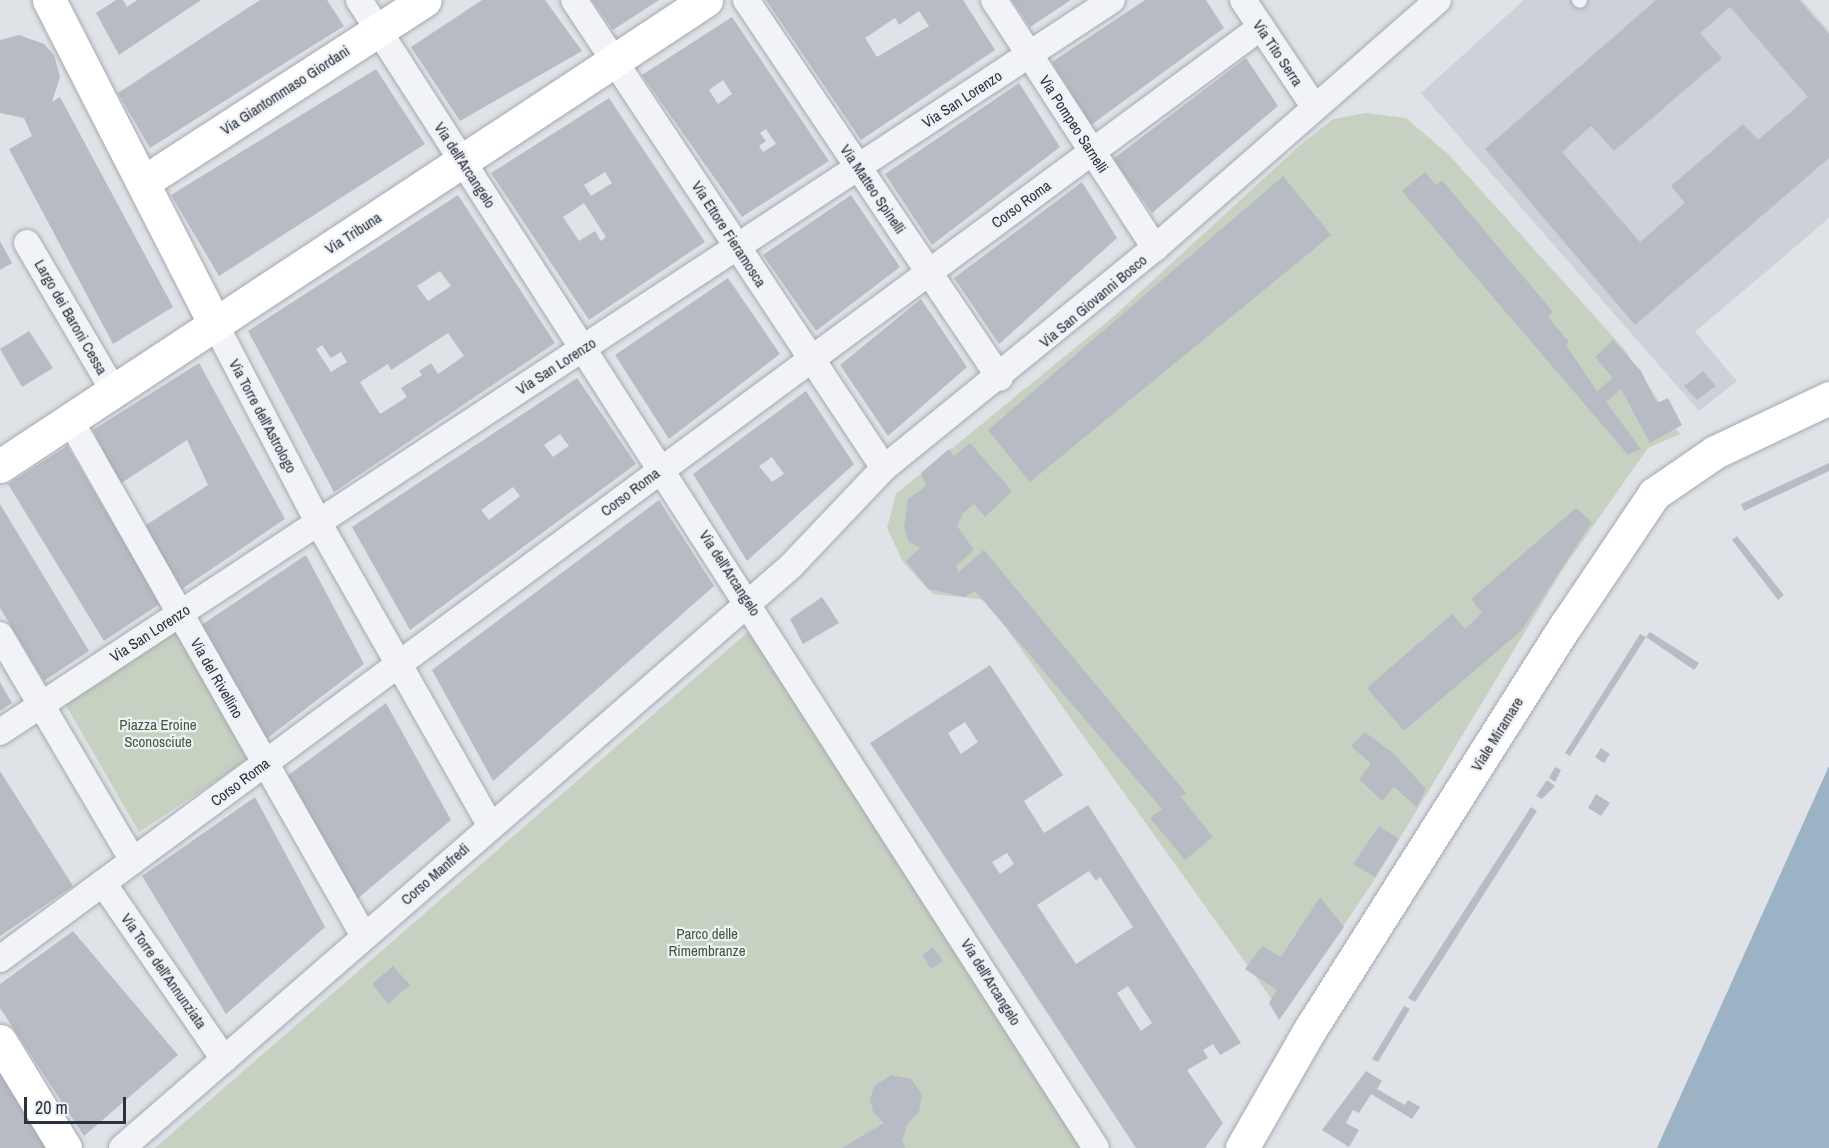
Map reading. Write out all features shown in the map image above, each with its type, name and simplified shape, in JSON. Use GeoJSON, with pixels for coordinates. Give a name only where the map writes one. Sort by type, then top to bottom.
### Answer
{"type":"FeatureCollection","features":[{"type":"Feature","properties":{"kind":"main road","name":"Via Torre dell'Astrologo"},"geometry":{"type":"LineString","coordinates":[[49,0],[145,181],[215,324]]}},
{"type":"Feature","properties":{"kind":"main road","name":"Via Giantommaso Giordani"},"geometry":{"type":"LineString","coordinates":[[145,181],[425,0]]}},
{"type":"Feature","properties":{"kind":"main road","name":"Via Tribuna"},"geometry":{"type":"LineString","coordinates":[[0,466],[706,0]]}},
{"type":"Feature","properties":{"kind":"main road","name":"Viale Miramare"},"geometry":{"type":"LineString","coordinates":[[1242,1148],[1309,1031],[1566,625],[1654,494],[1715,452],[1829,398]]}},
{"type":"Feature","properties":{"kind":"main road"},"geometry":{"type":"LineString","coordinates":[[0,1041],[65,1148]]}},
{"type":"Feature","properties":{"kind":"street","name":"Via dell'Arcangelo"},"geometry":{"type":"LineString","coordinates":[[359,0],[748,600],[1096,1148]]}},
{"type":"Feature","properties":{"kind":"street","name":"Via Ettore Fieramosca"},"geometry":{"type":"LineString","coordinates":[[574,0],[884,468]]}},
{"type":"Feature","properties":{"kind":"street","name":"Via Matteo Spinelli"},"geometry":{"type":"LineString","coordinates":[[746,0],[1000,378]]}},
{"type":"Feature","properties":{"kind":"street","name":"Via Pompeo Sarnelli"},"geometry":{"type":"LineString","coordinates":[[994,0],[1155,248]]}},
{"type":"Feature","properties":{"kind":"street","name":"Via San Lorenzo"},"geometry":{"type":"LineString","coordinates":[[0,732],[1112,0]]}},
{"type":"Feature","properties":{"kind":"street","name":"Via Tito Serra"},"geometry":{"type":"LineString","coordinates":[[1244,0],[1313,105]]}},
{"type":"Feature","properties":{"kind":"street","name":"Via San Giovanni Bosco"},"geometry":{"type":"LineString","coordinates":[[748,600],[832,527],[884,468],[1000,378],[1155,248],[1313,105],[1438,0]]}},
{"type":"Feature","properties":{"kind":"street","name":"Corso Roma"},"geometry":{"type":"LineString","coordinates":[[0,959],[1261,27]]}},
{"type":"Feature","properties":{"kind":"street","name":"Largo dei Baroni Cessa"},"geometry":{"type":"LineString","coordinates":[[27,243],[114,391]]}},
{"type":"Feature","properties":{"kind":"street","name":"Via Torre dell'Astrologo"},"geometry":{"type":"LineString","coordinates":[[215,324],[318,522],[491,826]]}},
{"type":"Feature","properties":{"kind":"street","name":"Via del Rivellino"},"geometry":{"type":"LineString","coordinates":[[70,420],[364,936]]}},
{"type":"Feature","properties":{"kind":"street","name":"Corso Manfredi"},"geometry":{"type":"LineString","coordinates":[[123,1148],[748,600]]}},
{"type":"Feature","properties":{"kind":"street"},"geometry":{"type":"LineString","coordinates":[[0,635],[133,861]]}},
{"type":"Feature","properties":{"kind":"street","name":"Via Torre dell'Annunziata"},"geometry":{"type":"LineString","coordinates":[[103,883],[224,1059]]}},
{"type":"Feature","properties":{"kind":"shaded area"},"geometry":{"type":"Polygon","coordinates":[[[1524,0],[1802,0],[1829,31],[1829,218],[1695,332],[1737,381],[1699,411],[1421,93],[1524,0]]]}},
{"type":"Feature","properties":{"kind":"green space"},"geometry":{"type":"Polygon","coordinates":[[[1366,113],[1406,118],[1448,154],[1625,350],[1680,434],[1648,448],[1563,569],[1377,876],[1283,1015],[986,600],[933,594],[903,562],[887,528],[896,494],[1113,317],[1298,147],[1333,119],[1366,113]]]}},
{"type":"Feature","properties":{"kind":"green space","name":"Piazza Eroine Sconosciute"},"geometry":{"type":"Polygon","coordinates":[[[176,630],[249,759],[139,832],[64,702],[176,630]]]}},
{"type":"Feature","properties":{"kind":"green space","name":"Parco delle Rimembranze"},"geometry":{"type":"Polygon","coordinates":[[[749,631],[1089,1148],[155,1148],[749,631]]]}},
{"type":"Feature","properties":{"kind":"water"},"geometry":{"type":"Polygon","coordinates":[[[1829,766],[1829,1148],[1657,1148],[1829,766]]]}},
{"type":"Feature","properties":{"kind":"building"},"geometry":{"type":"Polygon","coordinates":[[[116,0],[123,0],[127,7],[137,0],[201,0],[119,55],[96,13],[116,0]]]}},
{"type":"Feature","properties":{"kind":"building"},"geometry":{"type":"Polygon","coordinates":[[[260,0],[327,0],[344,26],[150,148],[118,93],[260,0]]]}},
{"type":"Feature","properties":{"kind":"building"},"geometry":{"type":"Polygon","coordinates":[[[482,0],[545,0],[582,51],[460,121],[411,47],[482,0]]]}},
{"type":"Feature","properties":{"kind":"building"},"geometry":{"type":"Polygon","coordinates":[[[592,0],[659,0],[613,30],[592,0]]]}},
{"type":"Feature","properties":{"kind":"building"},"geometry":{"type":"Polygon","coordinates":[[[766,0],[963,0],[995,50],[861,140],[766,0]],[[919,11],[899,25],[895,18],[865,38],[877,57],[929,26],[919,11]]]}},
{"type":"Feature","properties":{"kind":"building"},"geometry":{"type":"Polygon","coordinates":[[[1012,0],[1071,0],[1030,27],[1012,0]]]}},
{"type":"Feature","properties":{"kind":"building"},"geometry":{"type":"Polygon","coordinates":[[[1145,0],[1206,0],[1224,28],[1091,125],[1052,62],[1145,0]]]}},
{"type":"Feature","properties":{"kind":"building"},"geometry":{"type":"Polygon","coordinates":[[[1656,0],[1799,0],[1829,34],[1829,158],[1635,325],[1485,149],[1656,0]],[[1730,7],[1700,33],[1722,58],[1614,151],[1591,126],[1562,152],[1640,242],[1685,203],[1671,186],[1743,124],[1758,140],[1808,97],[1730,7]]]}},
{"type":"Feature","properties":{"kind":"building"},"geometry":{"type":"Polygon","coordinates":[[[732,17],[829,161],[742,217],[642,75],[732,17]],[[723,80],[709,90],[718,104],[732,94],[723,80]],[[766,129],[760,133],[766,141],[759,146],[763,152],[776,144],[766,129]]]}},
{"type":"Feature","properties":{"kind":"building"},"geometry":{"type":"Polygon","coordinates":[[[19,35],[44,44],[54,55],[60,77],[52,102],[60,97],[173,307],[113,344],[9,149],[32,136],[24,118],[0,113],[0,40],[19,35]]]}},
{"type":"Feature","properties":{"kind":"building"},"geometry":{"type":"Polygon","coordinates":[[[1246,58],[1278,106],[1152,213],[1113,159],[1246,58]]]}},
{"type":"Feature","properties":{"kind":"building"},"geometry":{"type":"Polygon","coordinates":[[[376,69],[425,144],[219,276],[171,195],[376,69]]]}},
{"type":"Feature","properties":{"kind":"building"},"geometry":{"type":"Polygon","coordinates":[[[1019,83],[1060,147],[932,245],[885,174],[1019,83]]]}},
{"type":"Feature","properties":{"kind":"building"},"geometry":{"type":"Polygon","coordinates":[[[609,98],[705,242],[589,320],[491,173],[609,98]],[[605,172],[584,185],[591,196],[612,183],[605,172]],[[584,203],[563,217],[579,241],[595,231],[601,241],[606,237],[584,203]]]}},
{"type":"Feature","properties":{"kind":"building"},"geometry":{"type":"Polygon","coordinates":[[[1425,172],[1436,185],[1442,180],[1553,312],[1548,317],[1569,342],[1566,345],[1597,391],[1613,378],[1595,357],[1613,340],[1641,371],[1657,403],[1668,398],[1682,425],[1650,443],[1621,389],[1606,402],[1641,449],[1628,455],[1402,191],[1425,172]]]}},
{"type":"Feature","properties":{"kind":"building"},"geometry":{"type":"Polygon","coordinates":[[[1283,176],[1331,235],[1030,482],[988,430],[1283,176]]]}},
{"type":"Feature","properties":{"kind":"building"},"geometry":{"type":"Polygon","coordinates":[[[1082,182],[1117,238],[999,344],[954,278],[1082,182]]]}},
{"type":"Feature","properties":{"kind":"building"},"geometry":{"type":"Polygon","coordinates":[[[458,195],[555,343],[334,492],[248,331],[458,195]],[[440,271],[417,286],[428,301],[451,286],[440,271]],[[448,333],[391,370],[388,364],[360,382],[380,414],[407,397],[401,388],[422,375],[419,371],[431,363],[438,374],[464,356],[448,333]],[[322,345],[316,349],[331,372],[347,362],[341,352],[331,358],[322,345]]]}},
{"type":"Feature","properties":{"kind":"building"},"geometry":{"type":"Polygon","coordinates":[[[851,195],[900,267],[816,331],[763,255],[851,195]]]}},
{"type":"Feature","properties":{"kind":"building"},"geometry":{"type":"Polygon","coordinates":[[[0,241],[12,263],[0,270],[0,241]]]}},
{"type":"Feature","properties":{"kind":"building"},"geometry":{"type":"Polygon","coordinates":[[[728,278],[780,354],[669,439],[615,355],[728,278]]]}},
{"type":"Feature","properties":{"kind":"building"},"geometry":{"type":"Polygon","coordinates":[[[921,299],[967,367],[888,436],[840,365],[921,299]]]}},
{"type":"Feature","properties":{"kind":"building"},"geometry":{"type":"Polygon","coordinates":[[[29,331],[53,368],[22,387],[0,349],[29,331]]]}},
{"type":"Feature","properties":{"kind":"building"},"geometry":{"type":"Polygon","coordinates":[[[199,363],[285,519],[179,591],[143,527],[208,485],[187,440],[120,484],[93,430],[199,363]]]}},
{"type":"Feature","properties":{"kind":"building"},"geometry":{"type":"Polygon","coordinates":[[[1703,371],[1716,386],[1697,400],[1684,386],[1703,371]]]}},
{"type":"Feature","properties":{"kind":"building"},"geometry":{"type":"Polygon","coordinates":[[[577,378],[636,464],[410,630],[352,527],[577,378]],[[560,434],[544,445],[553,457],[569,446],[560,434]],[[513,487],[481,510],[489,520],[520,496],[513,487]]]}},
{"type":"Feature","properties":{"kind":"building"},"geometry":{"type":"Polygon","coordinates":[[[806,391],[854,464],[747,561],[693,474],[806,391]],[[772,457],[759,466],[772,482],[784,474],[772,457]]]}},
{"type":"Feature","properties":{"kind":"building"},"geometry":{"type":"Polygon","coordinates":[[[970,443],[1012,491],[985,517],[974,504],[963,513],[957,526],[974,550],[956,566],[959,572],[984,550],[1186,793],[1181,797],[1213,837],[1185,860],[1150,818],[1162,809],[975,591],[965,597],[928,589],[906,561],[920,548],[909,542],[904,528],[908,499],[926,486],[921,473],[949,449],[954,456],[970,443]]]}},
{"type":"Feature","properties":{"kind":"building"},"geometry":{"type":"Polygon","coordinates":[[[67,446],[161,603],[104,641],[8,484],[67,446]]]}},
{"type":"Feature","properties":{"kind":"building"},"geometry":{"type":"Polygon","coordinates":[[[1829,463],[1829,471],[1744,511],[1741,504],[1829,463]]]}},
{"type":"Feature","properties":{"kind":"building"},"geometry":{"type":"Polygon","coordinates":[[[659,500],[714,586],[493,781],[432,670],[659,500]]]}},
{"type":"Feature","properties":{"kind":"building"},"geometry":{"type":"Polygon","coordinates":[[[0,504],[89,651],[44,681],[0,608],[0,504]]]}},
{"type":"Feature","properties":{"kind":"building"},"geometry":{"type":"Polygon","coordinates":[[[1576,508],[1592,522],[1521,631],[1404,731],[1367,688],[1452,614],[1465,629],[1482,613],[1471,599],[1576,508]]]}},
{"type":"Feature","properties":{"kind":"building"},"geometry":{"type":"Polygon","coordinates":[[[1737,536],[1784,595],[1778,600],[1732,540],[1737,536]]]}},
{"type":"Feature","properties":{"kind":"building"},"geometry":{"type":"Polygon","coordinates":[[[306,555],[364,664],[265,740],[200,626],[306,555]]]}},
{"type":"Feature","properties":{"kind":"building"},"geometry":{"type":"Polygon","coordinates":[[[822,597],[839,623],[803,644],[790,619],[822,597]]]}},
{"type":"Feature","properties":{"kind":"building"},"geometry":{"type":"Polygon","coordinates":[[[1650,632],[1699,663],[1694,670],[1646,637],[1650,632]]]}},
{"type":"Feature","properties":{"kind":"building"},"geometry":{"type":"Polygon","coordinates":[[[1640,634],[1646,637],[1570,756],[1565,753],[1640,634]]]}},
{"type":"Feature","properties":{"kind":"building"},"geometry":{"type":"Polygon","coordinates":[[[990,665],[1063,775],[1024,801],[1044,833],[1088,805],[1241,1043],[1220,1055],[1213,1044],[1203,1050],[1208,1058],[1187,1070],[1223,1123],[1205,1148],[1136,1148],[870,743],[990,665]],[[965,722],[948,733],[961,754],[978,742],[965,722]],[[1007,853],[992,862],[1000,874],[1014,864],[1007,853]],[[1089,871],[1037,905],[1076,964],[1133,927],[1100,877],[1096,881],[1089,871]],[[1128,986],[1117,993],[1141,1031],[1152,1023],[1128,986]]]}},
{"type":"Feature","properties":{"kind":"building"},"geometry":{"type":"Polygon","coordinates":[[[0,682],[12,703],[0,711],[0,682]]]}},
{"type":"Feature","properties":{"kind":"building"},"geometry":{"type":"Polygon","coordinates":[[[386,703],[451,820],[357,899],[287,776],[386,703]]]}},
{"type":"Feature","properties":{"kind":"building"},"geometry":{"type":"Polygon","coordinates":[[[1365,732],[1393,753],[1426,789],[1417,807],[1394,787],[1382,801],[1359,779],[1371,764],[1351,746],[1365,732]]]}},
{"type":"Feature","properties":{"kind":"building"},"geometry":{"type":"Polygon","coordinates":[[[1601,748],[1610,754],[1604,763],[1595,757],[1601,748]]]}},
{"type":"Feature","properties":{"kind":"building"},"geometry":{"type":"Polygon","coordinates":[[[1555,767],[1561,770],[1555,782],[1549,778],[1555,767]]]}},
{"type":"Feature","properties":{"kind":"building"},"geometry":{"type":"Polygon","coordinates":[[[0,771],[73,886],[0,936],[0,771]]]}},
{"type":"Feature","properties":{"kind":"building"},"geometry":{"type":"Polygon","coordinates":[[[1547,780],[1555,786],[1542,799],[1536,796],[1547,780]]]}},
{"type":"Feature","properties":{"kind":"building"},"geometry":{"type":"Polygon","coordinates":[[[1596,794],[1610,803],[1601,816],[1588,808],[1596,794]]]}},
{"type":"Feature","properties":{"kind":"building"},"geometry":{"type":"Polygon","coordinates":[[[255,797],[325,927],[226,1014],[142,876],[255,797]]]}},
{"type":"Feature","properties":{"kind":"building"},"geometry":{"type":"Polygon","coordinates":[[[1531,807],[1537,811],[1415,1002],[1408,998],[1531,807]]]}},
{"type":"Feature","properties":{"kind":"building"},"geometry":{"type":"Polygon","coordinates":[[[1379,826],[1399,839],[1375,877],[1353,864],[1379,826]]]}},
{"type":"Feature","properties":{"kind":"building"},"geometry":{"type":"Polygon","coordinates":[[[1320,897],[1344,927],[1279,1020],[1269,1003],[1277,990],[1245,969],[1262,946],[1281,957],[1320,897]]]}},
{"type":"Feature","properties":{"kind":"building"},"geometry":{"type":"Polygon","coordinates":[[[73,931],[178,1055],[84,1136],[0,1008],[0,984],[73,931]]]}},
{"type":"Feature","properties":{"kind":"building"},"geometry":{"type":"Polygon","coordinates":[[[933,947],[943,961],[931,969],[922,955],[933,947]]]}},
{"type":"Feature","properties":{"kind":"building"},"geometry":{"type":"Polygon","coordinates":[[[393,966],[410,985],[388,1004],[372,984],[393,966]]]}},
{"type":"Feature","properties":{"kind":"building"},"geometry":{"type":"Polygon","coordinates":[[[1404,1006],[1410,1009],[1378,1062],[1372,1059],[1404,1006]]]}},
{"type":"Feature","properties":{"kind":"building"},"geometry":{"type":"Polygon","coordinates":[[[1366,1071],[1382,1081],[1377,1089],[1405,1105],[1408,1100],[1420,1107],[1412,1119],[1371,1094],[1359,1113],[1353,1110],[1346,1123],[1359,1130],[1349,1147],[1322,1130],[1366,1071]]]}},
{"type":"Feature","properties":{"kind":"building"},"geometry":{"type":"Polygon","coordinates":[[[0,1072],[53,1148],[0,1148],[0,1072]]]}},
{"type":"Feature","properties":{"kind":"building"},"geometry":{"type":"Polygon","coordinates":[[[891,1075],[911,1079],[922,1095],[919,1112],[908,1123],[902,1141],[906,1148],[842,1148],[884,1123],[873,1112],[870,1099],[874,1086],[891,1075]]]}}]}
